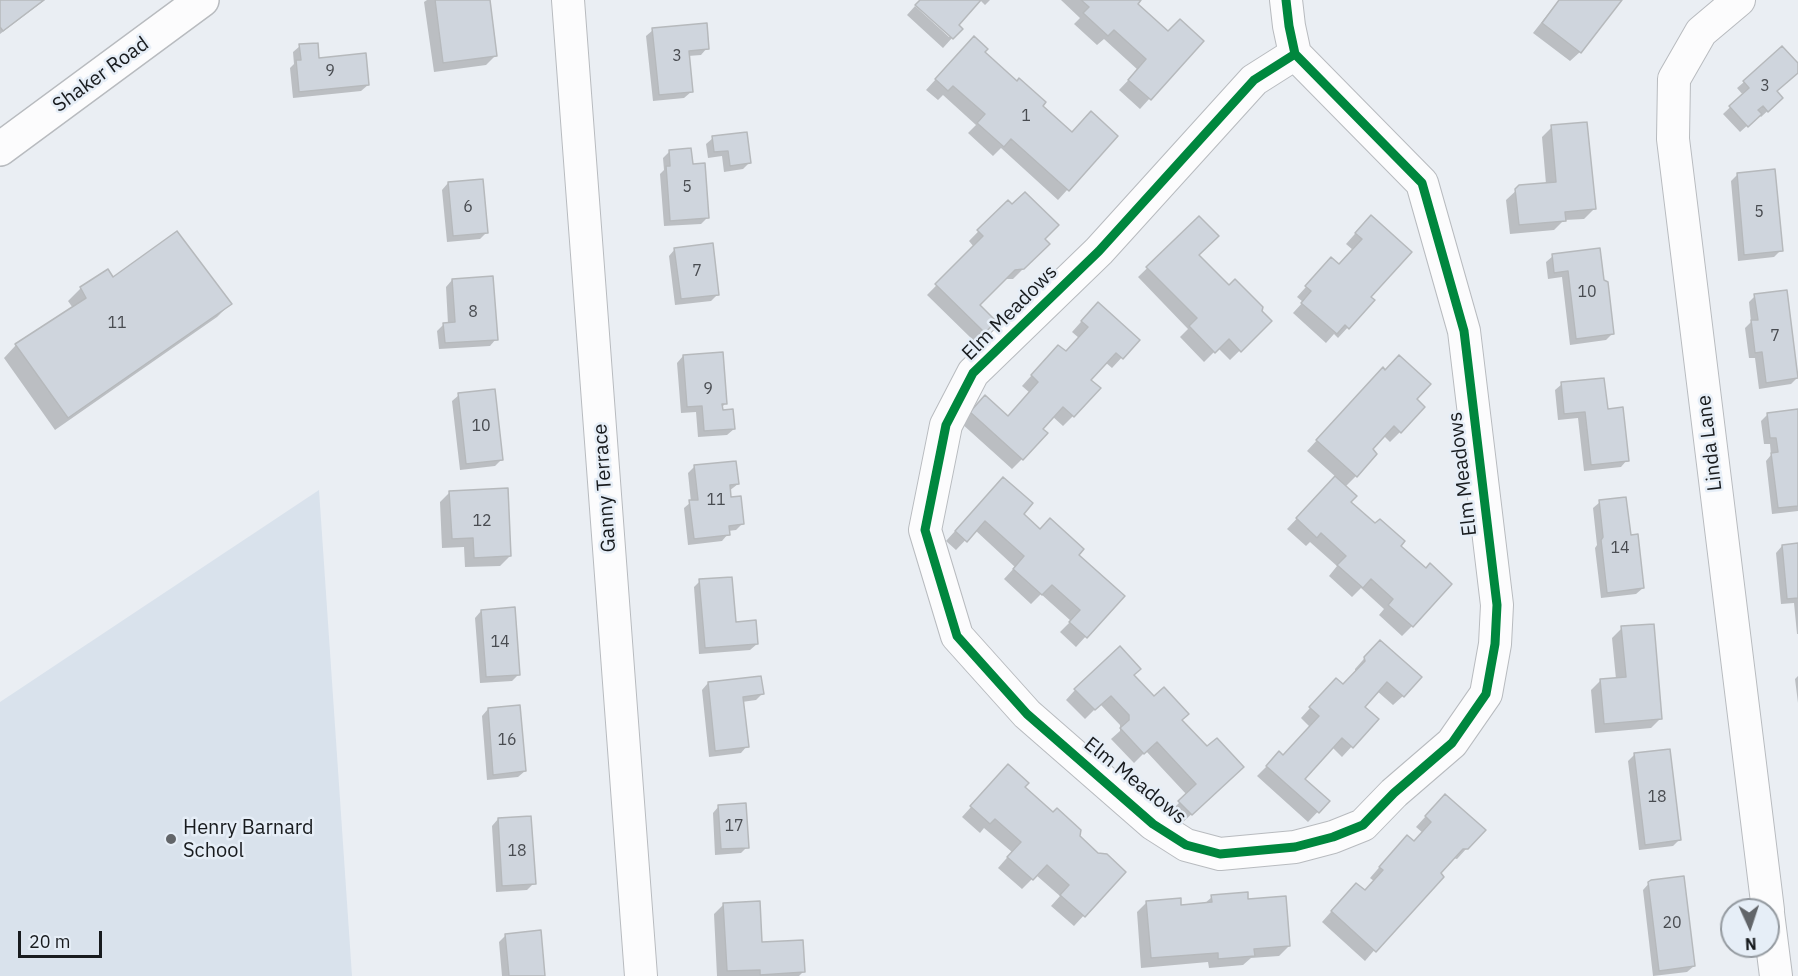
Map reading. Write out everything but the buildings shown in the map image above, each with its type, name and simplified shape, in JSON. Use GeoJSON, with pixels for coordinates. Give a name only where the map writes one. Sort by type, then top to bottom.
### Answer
{"type":"FeatureCollection","features":[{"type":"Feature","properties":{"kind":"main road","name":"Shaker Road"},"geometry":{"type":"LineString","coordinates":[[0,149],[202,0]]}},
{"type":"Feature","properties":{"kind":"street","name":"Ganny Terrace"},"geometry":{"type":"LineString","coordinates":[[568,0],[641,976]]}},
{"type":"Feature","properties":{"kind":"street"},"geometry":{"type":"LineString","coordinates":[[1286,0],[1295,54]]}},
{"type":"Feature","properties":{"kind":"street","name":"Linda Lane"},"geometry":{"type":"LineString","coordinates":[[1739,0],[1701,32],[1674,79],[1673,139],[1766,898]]}},
{"type":"Feature","properties":{"kind":"street","name":"Elm Meadows"},"geometry":{"type":"LineString","coordinates":[[1295,54],[1422,183],[1464,331],[1497,605],[1495,644],[1486,694],[1452,743],[1394,793],[1364,825],[1333,837],[1295,847],[1220,854],[1186,844],[1153,824],[1019,705],[957,636],[926,530],[946,425],[973,373],[1099,252],[1254,80],[1295,54]]}},
{"type":"Feature","properties":{"kind":"street","name":"Linda Lane"},"geometry":{"type":"LineString","coordinates":[[1774,958],[1776,976]]}},
{"type":"Feature","properties":{"kind":"shaded area","name":"Henry Barnard School"},"geometry":{"type":"Polygon","coordinates":[[[319,490],[352,976],[0,976],[0,702],[319,490]]]}},
{"type":"Feature","properties":{"kind":"cycle path"},"geometry":{"type":"LineString","coordinates":[[1286,0],[1295,54],[1422,183],[1464,331],[1497,605],[1495,644],[1486,694],[1452,743],[1394,793],[1363,825],[1333,837],[1295,847],[1220,854],[1186,845],[1153,824],[1027,714],[957,636],[925,530],[946,425],[973,373],[1099,251],[1254,80],[1295,54]]}},
{"type":"Feature","properties":{"kind":"place","name":"Henry Barnard School"},"geometry":{"type":"Point","coordinates":[171,839]}}]}
